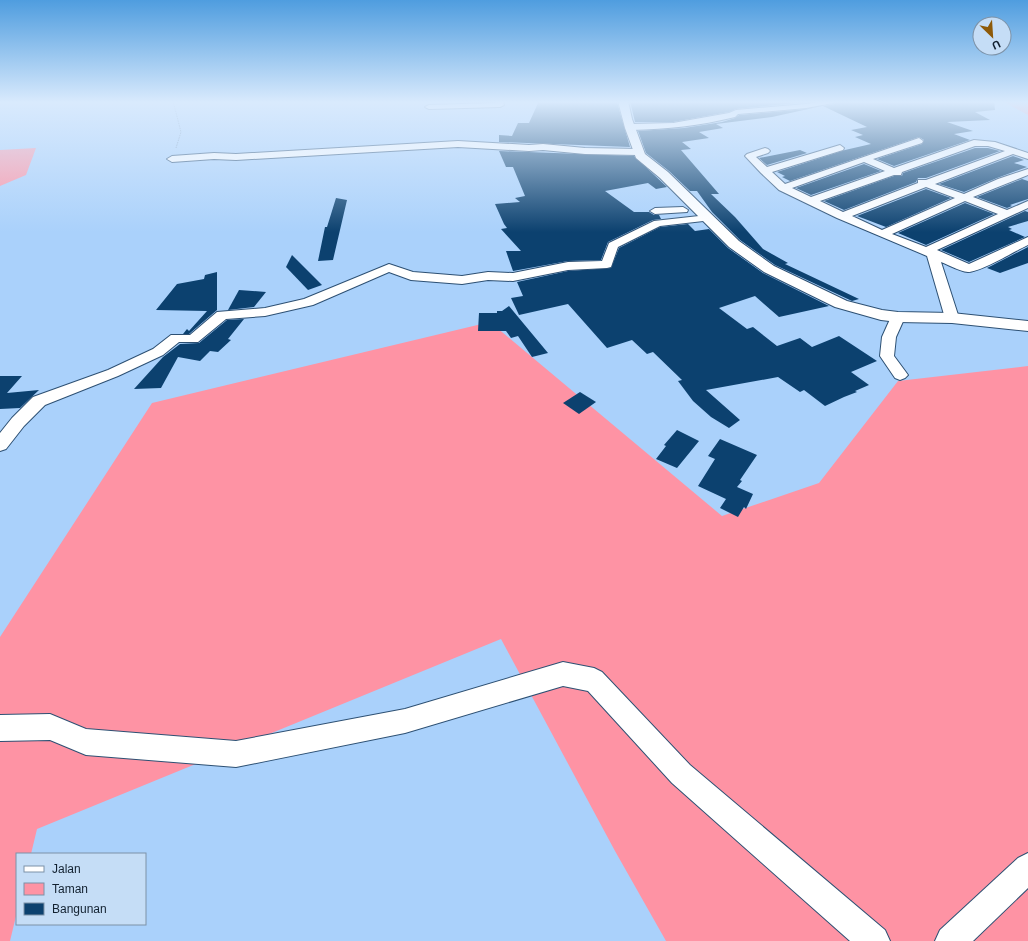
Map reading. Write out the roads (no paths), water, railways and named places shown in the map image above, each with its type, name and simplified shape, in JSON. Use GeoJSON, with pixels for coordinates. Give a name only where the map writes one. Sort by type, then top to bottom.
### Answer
{"type":"FeatureCollection","features":[{"type":"Feature","properties":{"kind":"street"},"geometry":{"type":"LineString","coordinates":[[172,159],[214,156],[236,157],[281,155],[439,145]]}},
{"type":"Feature","properties":{"kind":"street"},"geometry":{"type":"LineString","coordinates":[[474,145],[529,148],[543,147],[585,151],[638,152]]}},
{"type":"Feature","properties":{"kind":"street"},"geometry":{"type":"LineString","coordinates":[[636,145],[638,152],[704,213],[734,244],[770,270],[841,304],[898,318],[952,318],[1028,326]]}},
{"type":"Feature","properties":{"kind":"street"},"geometry":{"type":"LineString","coordinates":[[783,188],[907,145]]}},
{"type":"Feature","properties":{"kind":"street"},"geometry":{"type":"LineString","coordinates":[[811,201],[969,145]]}},
{"type":"Feature","properties":{"kind":"street"},"geometry":{"type":"LineString","coordinates":[[996,145],[1028,156]]}},
{"type":"Feature","properties":{"kind":"street"},"geometry":{"type":"LineString","coordinates":[[764,171],[840,148]]}},
{"type":"Feature","properties":{"kind":"street"},"geometry":{"type":"LineString","coordinates":[[765,151],[750,156],[783,188],[882,234],[968,268],[978,265],[1028,240]]}},
{"type":"Feature","properties":{"kind":"street"},"geometry":{"type":"LineString","coordinates":[[842,216],[1012,151]]}},
{"type":"Feature","properties":{"kind":"street"},"geometry":{"type":"LineString","coordinates":[[864,159],[926,184],[1008,214]]}},
{"type":"Feature","properties":{"kind":"street"},"geometry":{"type":"LineString","coordinates":[[882,234],[1002,181],[1028,172]]}},
{"type":"Feature","properties":{"kind":"street"},"geometry":{"type":"LineString","coordinates":[[952,318],[931,249],[1028,204]]}},
{"type":"Feature","properties":{"kind":"street"},"geometry":{"type":"LineString","coordinates":[[654,211],[704,213]]}},
{"type":"Feature","properties":{"kind":"street"},"geometry":{"type":"LineString","coordinates":[[0,445],[18,422],[39,401],[114,372],[158,352],[176,338],[193,339],[222,315],[265,312],[308,302],[389,268],[411,276],[462,280],[488,276],[513,277],[568,266],[607,264],[613,245],[633,234],[658,223],[704,213]]}},
{"type":"Feature","properties":{"kind":"street"},"geometry":{"type":"LineString","coordinates":[[898,318],[889,337],[887,356],[900,375]]}},
{"type":"Feature","properties":{"kind":"street"},"geometry":{"type":"LineString","coordinates":[[0,728],[50,727],[86,742],[236,754],[405,721],[563,674],[594,680],[681,774],[874,941]]}},
{"type":"Feature","properties":{"kind":"street"},"geometry":{"type":"LineString","coordinates":[[951,941],[1028,868]]}}]}
